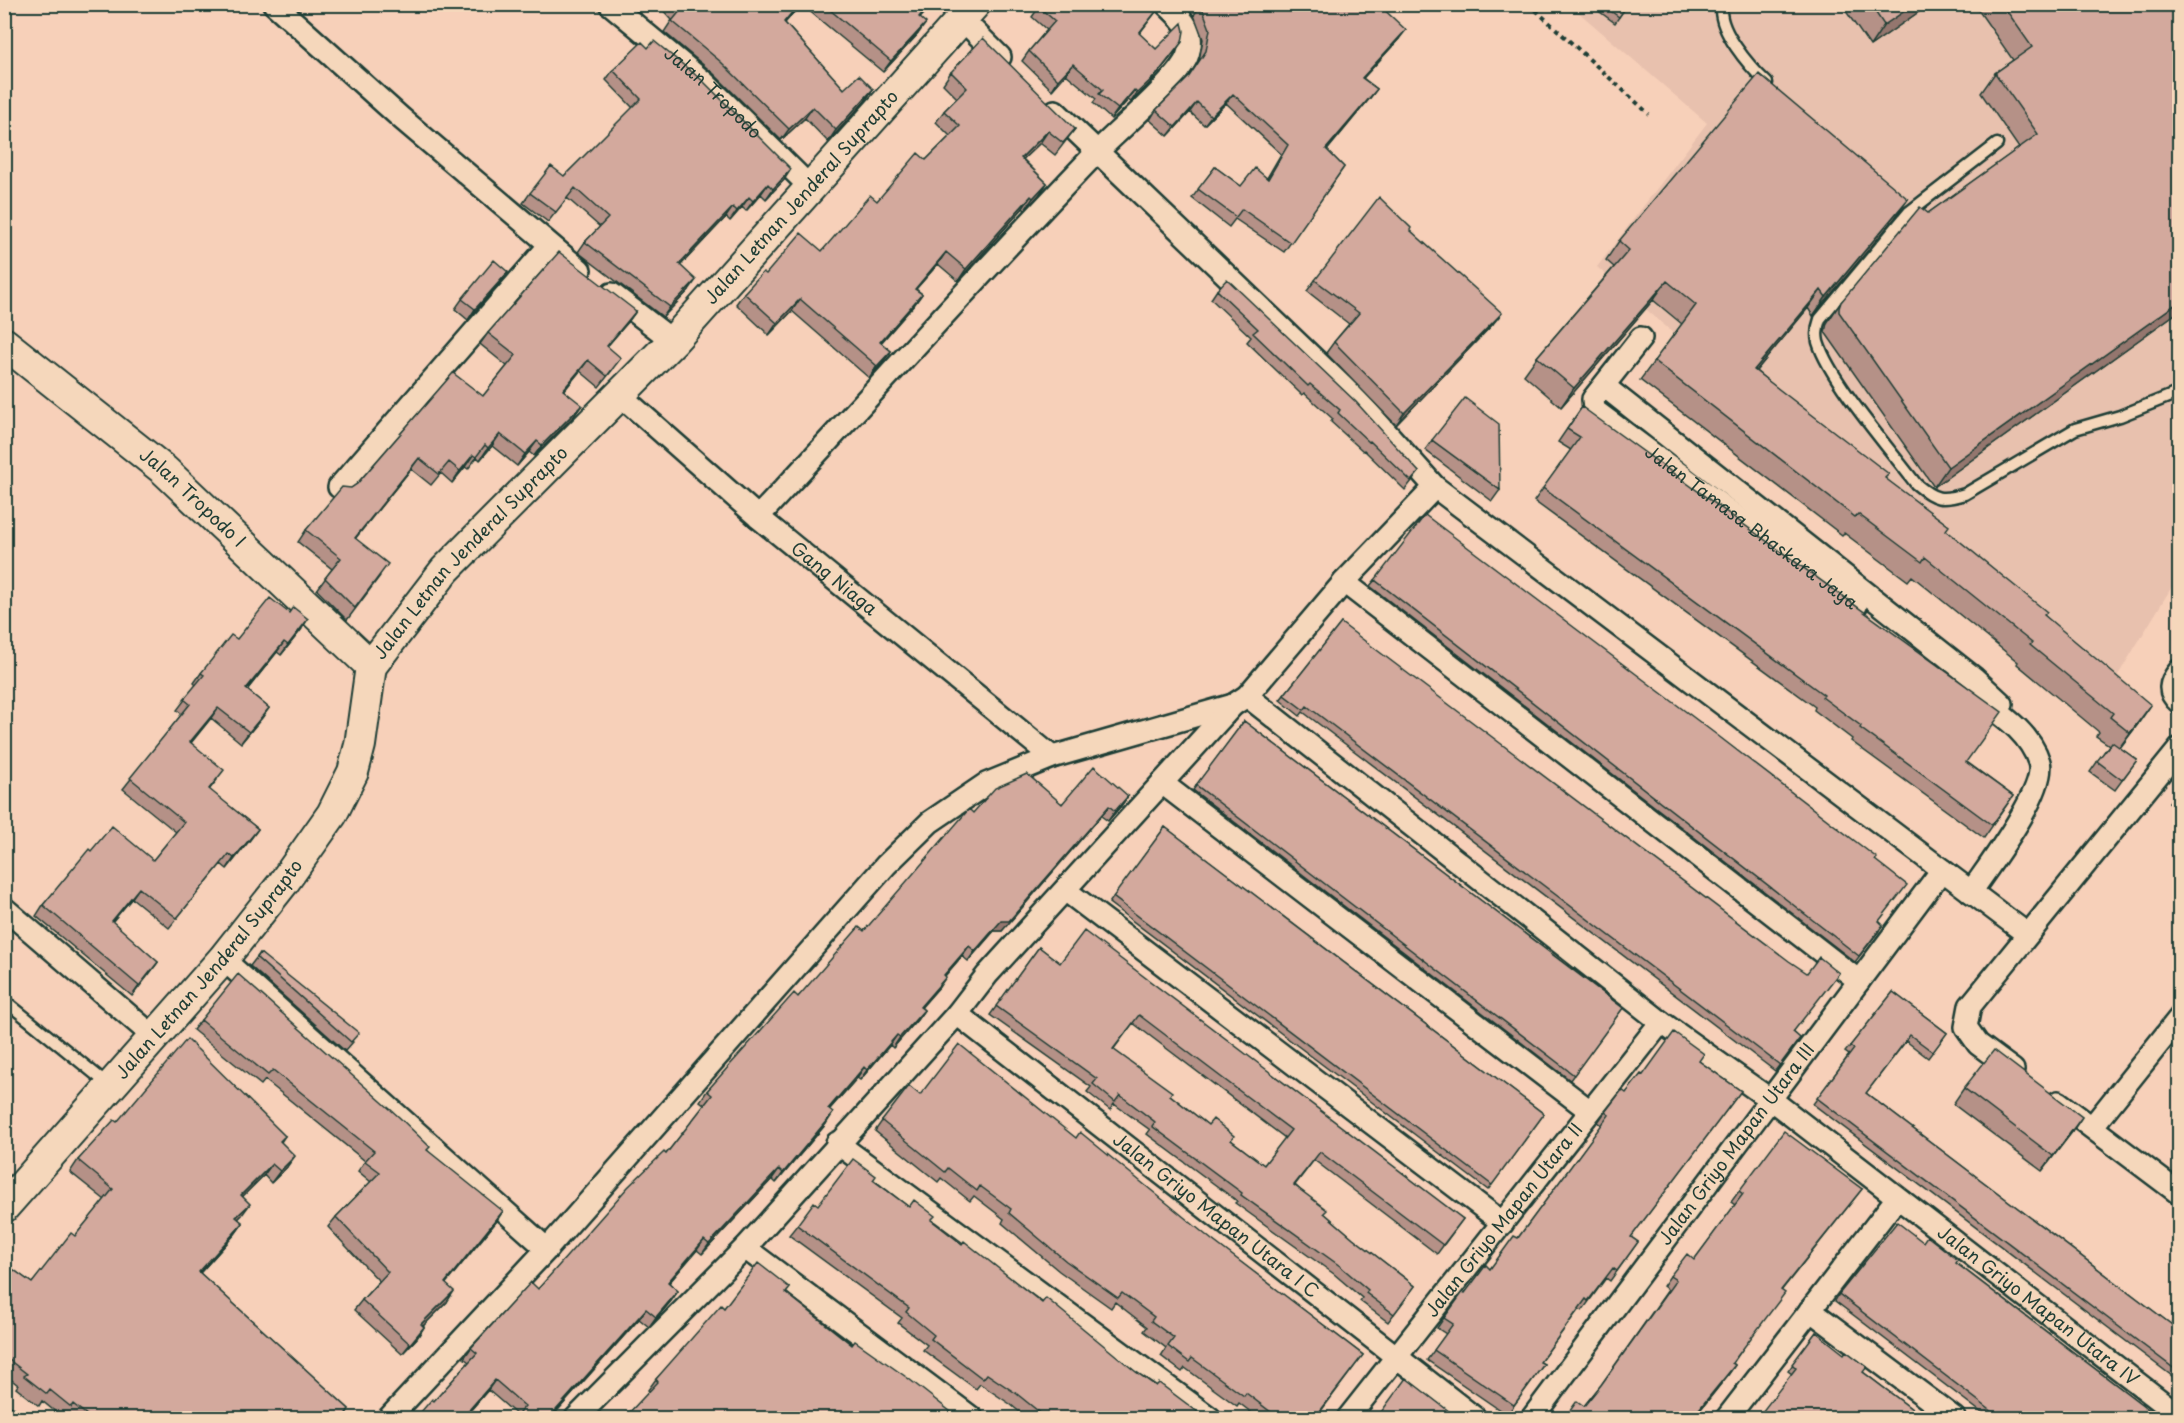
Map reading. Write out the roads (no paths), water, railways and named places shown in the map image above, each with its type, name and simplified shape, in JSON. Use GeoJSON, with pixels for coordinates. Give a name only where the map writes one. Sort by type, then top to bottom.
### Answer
{"type":"FeatureCollection","features":[{"type":"Feature","properties":{"kind":"main road","name":"Jalan Letnan Jenderal Suprapto"},"geometry":{"type":"LineString","coordinates":[[4,1207],[223,959],[284,882],[332,814],[353,772],[360,745],[371,666],[445,570],[673,341],[969,12]]}},
{"type":"Feature","properties":{"kind":"main road","name":"Jalan Tropodo I"},"geometry":{"type":"LineString","coordinates":[[4,343],[164,470],[371,666]]}},
{"type":"Feature","properties":{"kind":"street"},"geometry":{"type":"LineString","coordinates":[[274,4],[549,246],[673,341]]}},
{"type":"Feature","properties":{"kind":"street","name":"Jalan Tropodo"},"geometry":{"type":"LineString","coordinates":[[609,4],[704,82],[811,188]]}},
{"type":"Feature","properties":{"kind":"street"},"geometry":{"type":"LineString","coordinates":[[758,517],[1096,152],[1166,84],[1186,60],[1192,40],[1188,24],[1166,4]]}},
{"type":"Feature","properties":{"kind":"street"},"geometry":{"type":"LineString","coordinates":[[969,12],[1013,69]]}},
{"type":"Feature","properties":{"kind":"street"},"geometry":{"type":"LineString","coordinates":[[1038,94],[1359,402],[1435,487],[2027,934]]}},
{"type":"Feature","properties":{"kind":"street"},"geometry":{"type":"LineString","coordinates":[[339,487],[549,246]]}},
{"type":"Feature","properties":{"kind":"street","name":"Jalan Tamasa Bhaskara Jaya"},"geometry":{"type":"LineString","coordinates":[[1641,338],[1593,399],[1594,410],[2017,728],[2034,751],[2040,765],[2033,795],[2008,839],[1971,892]]}},
{"type":"Feature","properties":{"kind":"street","name":"Gang Niaga"},"geometry":{"type":"LineString","coordinates":[[620,395],[758,517],[1052,757]]}},
{"type":"Feature","properties":{"kind":"street"},"geometry":{"type":"LineString","coordinates":[[576,1419],[745,1248],[837,1143],[957,1014],[987,975],[1240,700],[1344,582],[1435,487]]}},
{"type":"Feature","properties":{"kind":"street"},"geometry":{"type":"LineString","coordinates":[[1344,582],[1859,981]]}},
{"type":"Feature","properties":{"kind":"street"},"geometry":{"type":"LineString","coordinates":[[2180,670],[2170,687],[2171,696],[2180,703]]}},
{"type":"Feature","properties":{"kind":"street"},"geometry":{"type":"LineString","coordinates":[[389,1419],[547,1249],[886,865],[930,822],[986,784],[1052,757],[1240,700]]}},
{"type":"Feature","properties":{"kind":"street","name":"Jalan Griyo Mapan Utara IV"},"geometry":{"type":"LineString","coordinates":[[1240,700],[1660,1022],[1770,1100],[2180,1416]]}},
{"type":"Feature","properties":{"kind":"street"},"geometry":{"type":"LineString","coordinates":[[2025,1079],[1978,1044],[1966,1027],[1970,1006],[2180,748]]}},
{"type":"Feature","properties":{"kind":"street"},"geometry":{"type":"LineString","coordinates":[[1162,783],[1590,1111]]}},
{"type":"Feature","properties":{"kind":"street","name":"Jalan Griyo Mapan Utara III"},"geometry":{"type":"LineString","coordinates":[[1532,1419],[1942,870]]}},
{"type":"Feature","properties":{"kind":"street"},"geometry":{"type":"LineString","coordinates":[[1065,890],[1503,1222]]}},
{"type":"Feature","properties":{"kind":"street"},"geometry":{"type":"LineString","coordinates":[[4,908],[154,1037]]}},
{"type":"Feature","properties":{"kind":"street"},"geometry":{"type":"LineString","coordinates":[[223,959],[547,1249]]}},
{"type":"Feature","properties":{"kind":"street","name":"Jalan Griyo Mapan Utara I C"},"geometry":{"type":"LineString","coordinates":[[957,1014],[1475,1419]]}},
{"type":"Feature","properties":{"kind":"street"},"geometry":{"type":"LineString","coordinates":[[2092,1127],[2180,1017]]}},
{"type":"Feature","properties":{"kind":"street","name":"Jalan Griyo Mapan Utara II"},"geometry":{"type":"LineString","coordinates":[[1348,1419],[1660,1022]]}},
{"type":"Feature","properties":{"kind":"street"},"geometry":{"type":"LineString","coordinates":[[2044,1093],[2180,1194]]}},
{"type":"Feature","properties":{"kind":"street"},"geometry":{"type":"LineString","coordinates":[[837,1143],[1210,1419]]}},
{"type":"Feature","properties":{"kind":"street"},"geometry":{"type":"LineString","coordinates":[[1726,1419],[1897,1198]]}},
{"type":"Feature","properties":{"kind":"street"},"geometry":{"type":"LineString","coordinates":[[745,1248],[972,1419]]}},
{"type":"Feature","properties":{"kind":"street"},"geometry":{"type":"LineString","coordinates":[[1810,1310],[1954,1419]]}},
{"type":"Feature","properties":{"kind":"lane"},"geometry":{"type":"LineString","coordinates":[[1722,4],[1723,26],[1756,72],[1773,88]]}},
{"type":"Feature","properties":{"kind":"lane"},"geometry":{"type":"LineString","coordinates":[[1997,144],[1905,208],[1820,319],[1816,333],[1819,344],[1836,377],[1916,484],[1929,495],[1946,500],[1965,494],[2075,429],[2120,416],[2180,392]]}},
{"type":"Feature","properties":{"kind":"lane"},"geometry":{"type":"LineString","coordinates":[[4,1000],[111,1086]]}}]}
